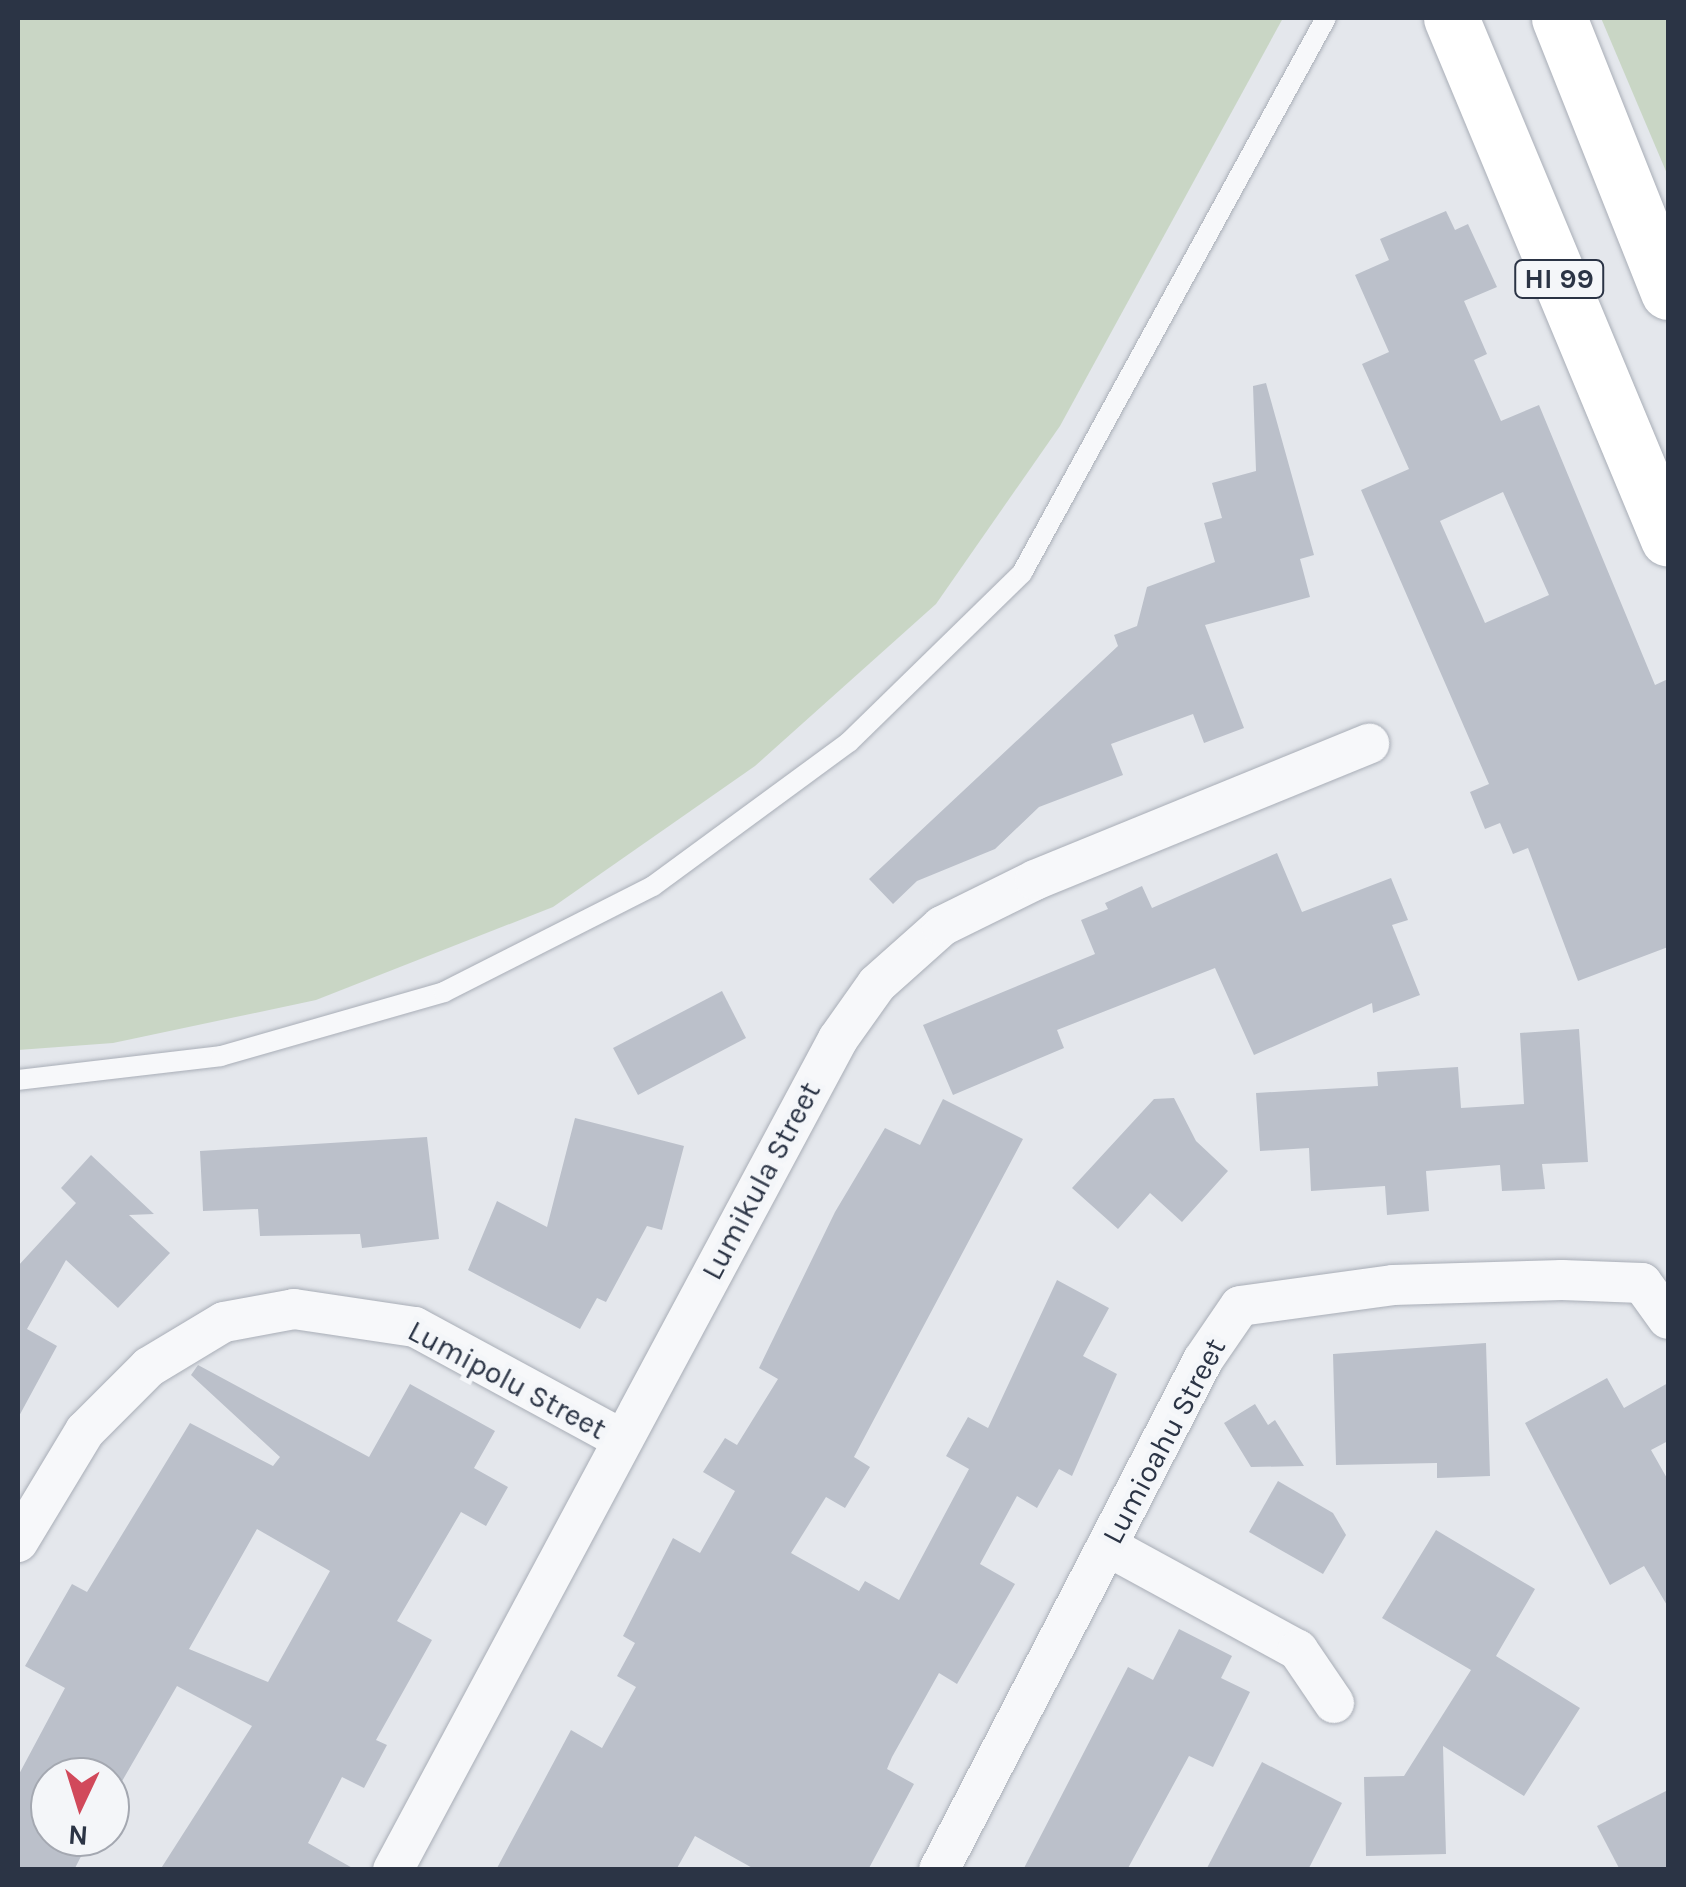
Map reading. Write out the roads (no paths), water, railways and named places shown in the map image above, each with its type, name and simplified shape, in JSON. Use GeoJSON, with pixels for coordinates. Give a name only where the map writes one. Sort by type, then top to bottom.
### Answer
{"type":"FeatureCollection","features":[{"type":"Feature","properties":{"kind":"main road","name":"HI 99"},"geometry":{"type":"LineString","coordinates":[[1451,18],[1668,539]]}},
{"type":"Feature","properties":{"kind":"main road"},"geometry":{"type":"LineString","coordinates":[[1559,18],[1668,292]]}},
{"type":"Feature","properties":{"kind":"street","name":"Lumikula Street"},"geometry":{"type":"LineString","coordinates":[[393,1870],[621,1440],[877,984],[942,926],[1035,880],[1368,744]]}},
{"type":"Feature","properties":{"kind":"street","name":"Lumioahu Street"},"geometry":{"type":"LineString","coordinates":[[939,1870],[1107,1546],[1240,1306],[1393,1285],[1562,1280],[1642,1284],[1668,1320]]}},
{"type":"Feature","properties":{"kind":"street","name":"Lumipolu Street"},"geometry":{"type":"LineString","coordinates":[[18,1542],[85,1430],[150,1368],[224,1322],[294,1309],[415,1327],[621,1440]]}},
{"type":"Feature","properties":{"kind":"street"},"geometry":{"type":"LineString","coordinates":[[1107,1546],[1298,1650],[1334,1703]]}},
{"type":"Feature","properties":{"kind":"lane"},"geometry":{"type":"LineString","coordinates":[[18,1080],[221,1056],[444,992],[653,886],[849,742],[1022,573],[1326,18]]}}]}
